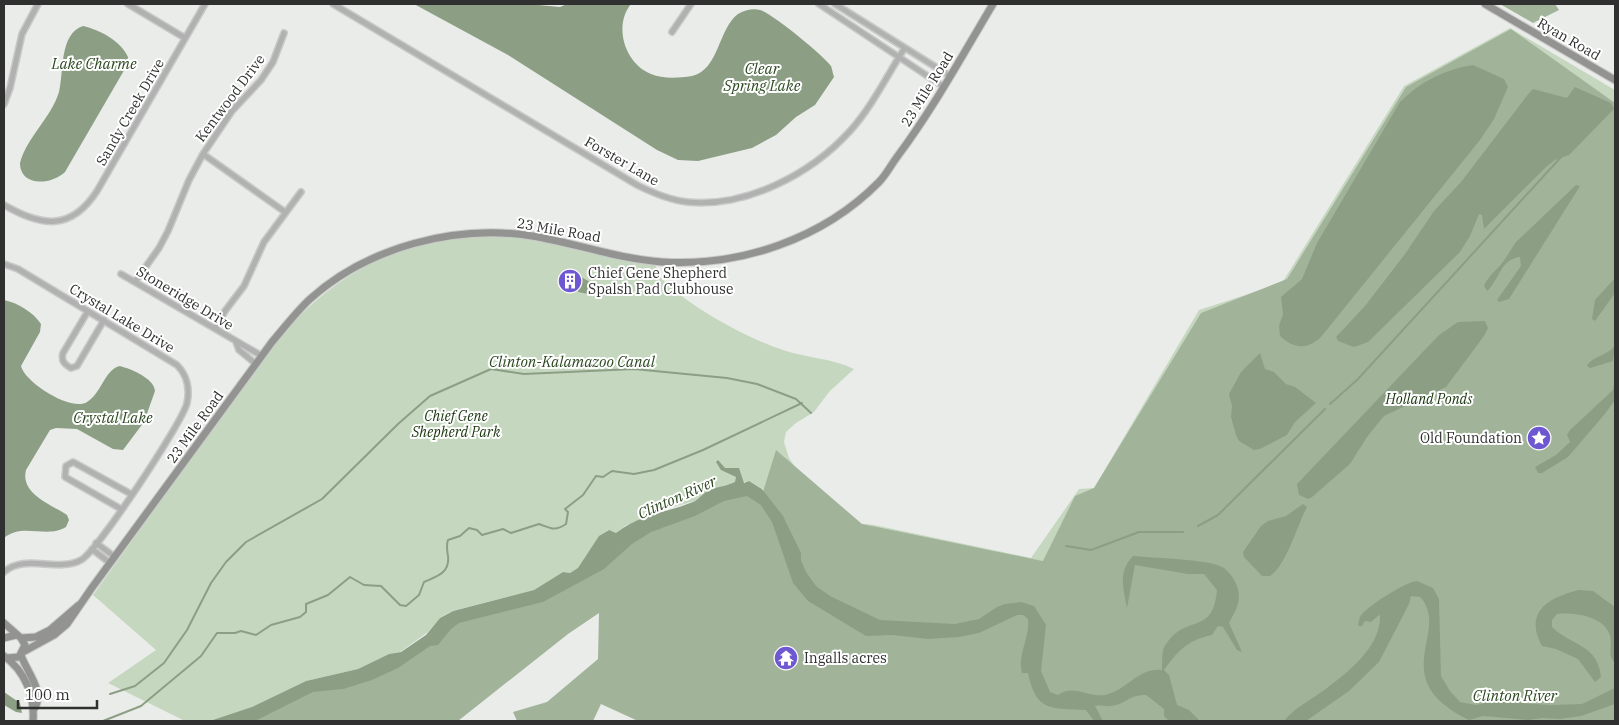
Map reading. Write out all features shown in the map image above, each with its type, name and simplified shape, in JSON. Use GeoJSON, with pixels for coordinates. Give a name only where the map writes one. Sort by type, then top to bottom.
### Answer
{"type":"FeatureCollection","features":[{"type":"Feature","properties":{"kind":"main road","name":"23 Mile Road"},"geometry":{"type":"LineString","coordinates":[[5,657],[15,659],[60,630],[72,618],[112,560],[262,356],[301,308],[331,282],[364,262],[425,241],[473,234],[531,236],[635,259],[663,262],[718,260],[769,250],[812,230],[842,212],[880,181],[944,87],[993,4]]}},
{"type":"Feature","properties":{"kind":"main road","name":"Ryan Road"},"geometry":{"type":"LineString","coordinates":[[1485,4],[1615,80]]}},
{"type":"Feature","properties":{"kind":"main road","name":"23 Mile Road"},"geometry":{"type":"LineString","coordinates":[[4,638],[41,634],[57,625],[76,606],[80,605]]}},
{"type":"Feature","properties":{"kind":"main road"},"geometry":{"type":"LineString","coordinates":[[4,624],[25,645],[22,654],[36,690],[37,702],[33,721]]}},
{"type":"Feature","properties":{"kind":"main road"},"geometry":{"type":"LineString","coordinates":[[5,657],[25,680],[34,709]]}},
{"type":"Feature","properties":{"kind":"street"},"geometry":{"type":"LineString","coordinates":[[4,104],[10,88],[22,34],[38,4]]}},
{"type":"Feature","properties":{"kind":"street"},"geometry":{"type":"LineString","coordinates":[[128,4],[185,38]]}},
{"type":"Feature","properties":{"kind":"street","name":"Sandy Creek Drive"},"geometry":{"type":"LineString","coordinates":[[4,205],[38,222],[63,220],[79,212],[92,199],[205,4]]}},
{"type":"Feature","properties":{"kind":"street","name":"Forster Lane"},"geometry":{"type":"LineString","coordinates":[[333,4],[637,185],[663,196],[692,202],[725,200],[749,194],[777,184],[815,163],[856,124],[904,49]]}},
{"type":"Feature","properties":{"kind":"street"},"geometry":{"type":"LineString","coordinates":[[672,32],[691,4]]}},
{"type":"Feature","properties":{"kind":"street"},"geometry":{"type":"LineString","coordinates":[[819,4],[944,87]]}},
{"type":"Feature","properties":{"kind":"street"},"geometry":{"type":"LineString","coordinates":[[834,4],[950,76]]}},
{"type":"Feature","properties":{"kind":"street"},"geometry":{"type":"LineString","coordinates":[[841,18],[845,10]]}},
{"type":"Feature","properties":{"kind":"street","name":"Kentwood Drive"},"geometry":{"type":"LineString","coordinates":[[135,282],[159,248],[189,180],[203,154],[232,111],[261,80],[273,62],[284,33]]}},
{"type":"Feature","properties":{"kind":"street"},"geometry":{"type":"LineString","coordinates":[[203,154],[285,212]]}},
{"type":"Feature","properties":{"kind":"street"},"geometry":{"type":"LineString","coordinates":[[216,328],[225,311],[244,286],[264,242],[301,192]]}},
{"type":"Feature","properties":{"kind":"street","name":"Crystal Lake Drive"},"geometry":{"type":"LineString","coordinates":[[4,264],[18,269],[177,365],[184,373],[187,386],[186,406],[178,425],[132,494],[83,559],[70,564],[22,564],[4,572]]}},
{"type":"Feature","properties":{"kind":"street","name":"Stoneridge Drive"},"geometry":{"type":"LineString","coordinates":[[122,274],[262,356]]}},
{"type":"Feature","properties":{"kind":"street"},"geometry":{"type":"LineString","coordinates":[[88,311],[63,353],[62,359],[65,365],[71,368],[76,366],[104,320]]}},
{"type":"Feature","properties":{"kind":"street","name":"Stoneridge Drive"},"geometry":{"type":"LineString","coordinates":[[236,342],[239,350],[256,364]]}},
{"type":"Feature","properties":{"kind":"street"},"geometry":{"type":"LineString","coordinates":[[121,509],[65,478],[66,466],[73,462],[132,494]]}},
{"type":"Feature","properties":{"kind":"street"},"geometry":{"type":"LineString","coordinates":[[96,543],[112,560]]}},
{"type":"Feature","properties":{"kind":"street"},"geometry":{"type":"LineString","coordinates":[[92,549],[112,560]]}},
{"type":"Feature","properties":{"kind":"green space"},"geometry":{"type":"Polygon","coordinates":[[[1500,4],[1555,4],[1559,10],[1533,23],[1500,4]]]}},
{"type":"Feature","properties":{"kind":"green space","name":"Chief Gene Shepherd Park"},"geometry":{"type":"Polygon","coordinates":[[[1510,28],[1615,90],[1615,713],[1381,621],[783,515],[763,489],[749,481],[712,489],[695,501],[669,508],[625,526],[616,533],[608,530],[600,536],[578,569],[570,573],[563,572],[534,590],[452,611],[441,617],[428,632],[400,652],[389,654],[358,669],[306,681],[250,708],[217,720],[185,721],[108,683],[156,650],[93,595],[273,344],[316,300],[366,266],[411,248],[460,238],[509,236],[532,238],[655,264],[661,278],[672,288],[701,310],[736,330],[783,350],[845,365],[854,369],[829,392],[814,412],[796,423],[786,432],[784,442],[789,458],[805,482],[845,522],[874,525],[1031,558],[1079,489],[1094,488],[1199,310],[1282,283],[1404,86],[1510,28]]]}},
{"type":"Feature","properties":{"kind":"green space","name":"Holland Ponds"},"geometry":{"type":"Polygon","coordinates":[[[1511,29],[1615,103],[1615,721],[638,721],[601,704],[593,721],[517,721],[513,712],[547,702],[598,659],[599,613],[568,634],[458,721],[227,721],[419,648],[448,623],[571,581],[638,528],[726,494],[762,495],[776,450],[862,524],[1043,561],[1075,496],[1094,488],[1201,313],[1287,279],[1406,87],[1511,29]]]}},
{"type":"Feature","properties":{"kind":"water","name":"Clear Spring Lake"},"geometry":{"type":"Polygon","coordinates":[[[414,4],[528,4],[560,7],[567,4],[631,4],[623,23],[624,44],[628,53],[642,69],[656,76],[671,78],[692,76],[701,72],[713,58],[731,21],[738,14],[757,9],[775,19],[819,53],[831,66],[834,77],[815,105],[796,117],[776,135],[752,148],[698,161],[678,160],[657,150],[508,55],[414,4]]]}},
{"type":"Feature","properties":{"kind":"water","name":"Lake Charme"},"geometry":{"type":"Polygon","coordinates":[[[83,26],[103,33],[115,41],[128,57],[126,67],[65,172],[52,180],[30,180],[21,171],[20,163],[23,154],[51,110],[59,92],[66,45],[75,30],[83,26]]]}},
{"type":"Feature","properties":{"kind":"water"},"geometry":{"type":"Polygon","coordinates":[[[1473,65],[1504,79],[1508,87],[1494,119],[1480,140],[1321,337],[1306,346],[1295,345],[1285,340],[1280,336],[1279,326],[1283,314],[1281,297],[1302,279],[1317,243],[1400,102],[1416,88],[1443,73],[1473,65]]]}},
{"type":"Feature","properties":{"kind":"water"},"geometry":{"type":"Polygon","coordinates":[[[1575,87],[1611,103],[1614,109],[1569,155],[1555,160],[1546,167],[1484,229],[1482,215],[1479,214],[1470,236],[1460,252],[1368,342],[1354,347],[1338,341],[1336,337],[1365,306],[1405,254],[1434,211],[1461,182],[1529,93],[1533,89],[1567,98],[1575,87]]]}},
{"type":"Feature","properties":{"kind":"water"},"geometry":{"type":"Polygon","coordinates":[[[1576,185],[1580,186],[1509,299],[1499,302],[1497,300],[1521,266],[1520,257],[1513,259],[1504,266],[1487,291],[1484,286],[1486,282],[1503,263],[1516,242],[1576,185]]]}},
{"type":"Feature","properties":{"kind":"water"},"geometry":{"type":"Polygon","coordinates":[[[581,277],[592,283],[593,295],[578,292],[581,277]]]}},
{"type":"Feature","properties":{"kind":"water"},"geometry":{"type":"Polygon","coordinates":[[[1615,278],[1615,293],[1595,321],[1592,319],[1595,300],[1615,278]]]}},
{"type":"Feature","properties":{"kind":"water","name":"Crystal Lake"},"geometry":{"type":"Polygon","coordinates":[[[4,300],[15,303],[25,309],[41,324],[40,332],[21,366],[24,373],[31,380],[50,394],[71,403],[80,404],[87,402],[96,393],[110,372],[120,366],[146,378],[154,386],[155,391],[144,422],[123,450],[113,449],[77,429],[56,428],[50,430],[26,470],[25,478],[32,492],[67,515],[69,520],[66,527],[59,530],[51,532],[19,531],[11,533],[4,538],[4,300]]]}},
{"type":"Feature","properties":{"kind":"water"},"geometry":{"type":"Polygon","coordinates":[[[1485,321],[1488,328],[1484,336],[1446,387],[1384,416],[1367,437],[1350,464],[1312,497],[1308,499],[1299,495],[1297,484],[1439,335],[1458,322],[1485,321]]]}},
{"type":"Feature","properties":{"kind":"water"},"geometry":{"type":"Polygon","coordinates":[[[1615,345],[1613,361],[1590,368],[1587,366],[1592,360],[1608,352],[1615,345]]]}},
{"type":"Feature","properties":{"kind":"water"},"geometry":{"type":"Polygon","coordinates":[[[1260,353],[1265,369],[1274,372],[1286,384],[1295,387],[1316,403],[1295,422],[1287,435],[1260,449],[1254,450],[1239,441],[1236,435],[1231,417],[1232,406],[1229,394],[1241,372],[1260,353]]]}},
{"type":"Feature","properties":{"kind":"water"},"geometry":{"type":"Polygon","coordinates":[[[1615,378],[1615,400],[1604,415],[1568,457],[1542,473],[1538,473],[1535,467],[1556,455],[1570,442],[1567,435],[1570,430],[1613,390],[1615,378]]]}},
{"type":"Feature","properties":{"kind":"water"},"geometry":{"type":"Polygon","coordinates":[[[718,460],[725,468],[739,468],[744,483],[749,481],[762,489],[783,516],[801,553],[801,560],[806,572],[816,586],[830,596],[880,620],[955,624],[979,619],[1005,604],[1021,602],[1034,606],[1046,625],[1041,671],[1050,692],[1058,695],[1063,692],[1072,691],[1105,695],[1121,688],[1144,673],[1162,670],[1163,650],[1169,640],[1177,632],[1206,619],[1211,613],[1215,604],[1217,590],[1204,574],[1188,574],[1135,565],[1127,608],[1123,587],[1123,574],[1133,556],[1195,561],[1217,565],[1228,571],[1235,582],[1239,598],[1238,605],[1229,623],[1242,652],[1237,650],[1223,627],[1218,626],[1212,635],[1196,640],[1184,647],[1164,670],[1169,675],[1177,705],[1189,710],[1200,721],[1169,721],[1164,716],[1164,709],[1146,695],[1140,695],[1116,705],[1095,706],[1103,721],[1094,721],[1086,710],[1047,706],[1036,695],[1031,686],[1028,673],[1022,673],[1021,659],[1028,626],[1028,619],[1023,615],[1017,615],[979,633],[959,637],[928,639],[892,635],[866,636],[808,601],[793,583],[772,522],[761,505],[747,496],[724,501],[695,516],[651,532],[632,544],[604,569],[543,602],[459,623],[451,629],[438,645],[430,646],[398,668],[372,680],[343,689],[313,692],[255,721],[210,721],[252,707],[306,681],[358,669],[389,654],[401,652],[426,635],[440,618],[453,611],[534,590],[563,572],[570,573],[578,568],[599,536],[609,530],[616,533],[634,522],[653,514],[683,506],[698,499],[709,490],[735,482],[736,477],[721,470],[716,462],[718,460]]]}},
{"type":"Feature","properties":{"kind":"water"},"geometry":{"type":"Polygon","coordinates":[[[1303,504],[1307,507],[1281,564],[1270,576],[1262,576],[1244,557],[1243,552],[1261,526],[1268,521],[1286,516],[1303,504]]]}},
{"type":"Feature","properties":{"kind":"water"},"geometry":{"type":"Polygon","coordinates":[[[1417,581],[1433,588],[1439,599],[1441,676],[1450,691],[1460,702],[1476,705],[1493,701],[1551,705],[1582,704],[1615,688],[1615,704],[1581,716],[1560,719],[1543,718],[1528,720],[1483,716],[1469,720],[1444,704],[1430,688],[1424,672],[1424,656],[1429,625],[1428,610],[1420,597],[1411,596],[1409,604],[1379,662],[1349,691],[1306,721],[1284,721],[1299,707],[1345,674],[1369,648],[1379,627],[1380,616],[1371,622],[1365,621],[1362,626],[1358,626],[1362,614],[1388,594],[1404,585],[1417,581]]]}},
{"type":"Feature","properties":{"kind":"water"},"geometry":{"type":"Polygon","coordinates":[[[1579,590],[1593,591],[1615,607],[1615,663],[1610,652],[1611,641],[1609,633],[1605,627],[1594,619],[1579,615],[1557,614],[1552,620],[1552,627],[1595,658],[1601,677],[1595,682],[1578,659],[1556,649],[1542,646],[1537,634],[1536,623],[1542,608],[1558,597],[1579,590]]]}},
{"type":"Feature","properties":{"kind":"water"},"geometry":{"type":"Polygon","coordinates":[[[4,692],[20,703],[22,713],[16,712],[4,705],[4,692]]]}},
{"type":"Feature","properties":{"kind":"waterway"},"geometry":{"type":"LineString","coordinates":[[1330,404],[1358,379],[1562,156]]}},
{"type":"Feature","properties":{"kind":"waterway","name":"Clinton-Kalamazoo Canal"},"geometry":{"type":"LineString","coordinates":[[110,694],[135,686],[164,663],[187,630],[211,583],[226,562],[246,542],[322,499],[398,424],[430,396],[491,369],[524,374],[634,369],[727,378],[757,384],[796,399],[811,413]]}},
{"type":"Feature","properties":{"kind":"waterway"},"geometry":{"type":"LineString","coordinates":[[103,721],[141,706],[201,656],[217,633],[241,631],[256,635],[271,625],[300,617],[306,612],[306,604],[328,595],[350,577],[364,585],[381,586],[400,605],[406,606],[419,595],[424,582],[438,576],[445,570],[448,562],[448,540],[460,536],[469,528],[477,530],[482,535],[503,529],[511,533],[539,524],[558,528],[566,524],[568,512],[565,509],[583,495],[596,476],[603,477],[612,471],[634,474],[654,470],[703,450],[802,403]]}},
{"type":"Feature","properties":{"kind":"waterway"},"geometry":{"type":"LineString","coordinates":[[1198,526],[1218,515],[1325,409]]}},
{"type":"Feature","properties":{"kind":"waterway"},"geometry":{"type":"LineString","coordinates":[[1066,546],[1091,550],[1139,532],[1183,532]]}},
{"type":"Feature","properties":{"kind":"place","name":"Chief Gene Shepherd Spalsh Pad Clubhouse"},"geometry":{"type":"Point","coordinates":[570,281]}},
{"type":"Feature","properties":{"kind":"place","name":"Old Foundation"},"geometry":{"type":"Point","coordinates":[1539,438]}},
{"type":"Feature","properties":{"kind":"place","name":"Ingalls acres"},"geometry":{"type":"Point","coordinates":[786,658]}},
{"type":"Feature","properties":{"kind":"water label","name":"Clinton River"},"geometry":{"type":"Point","coordinates":[677,497]}},
{"type":"Feature","properties":{"kind":"water label","name":"Clinton River"},"geometry":{"type":"Point","coordinates":[1515,695]}}]}
